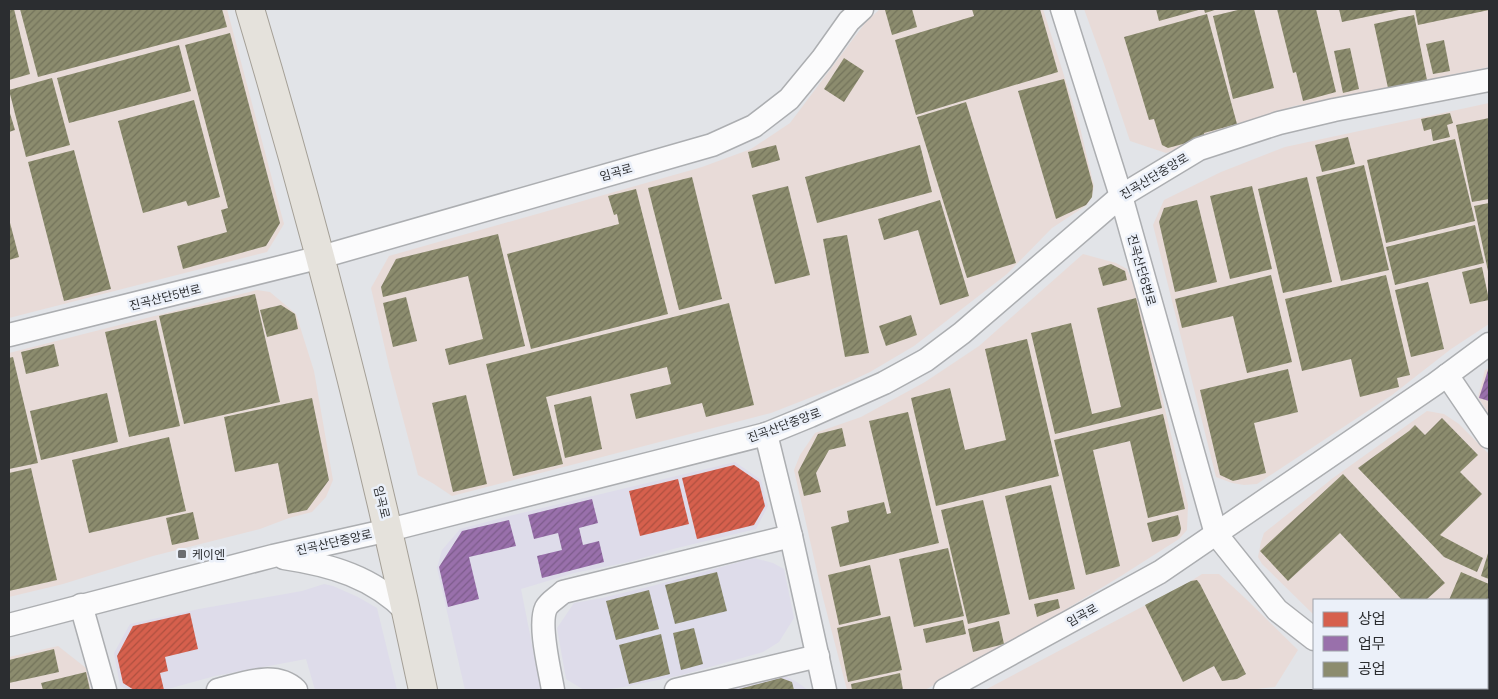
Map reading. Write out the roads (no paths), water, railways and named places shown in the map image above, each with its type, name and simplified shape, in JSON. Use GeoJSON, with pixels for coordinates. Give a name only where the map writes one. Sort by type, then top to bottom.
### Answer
{"type":"FeatureCollection","features":[{"type":"Feature","properties":{"kind":"main road","name":"임곡로"},"geometry":{"type":"LineString","coordinates":[[250,9],[321,257],[389,530],[424,690]]}},
{"type":"Feature","properties":{"kind":"street","name":"임곡로"},"geometry":{"type":"LineString","coordinates":[[321,257],[712,145],[754,126],[789,99],[822,59],[849,21],[862,9]]}},
{"type":"Feature","properties":{"kind":"street","name":"진곡산단6번로"},"geometry":{"type":"LineString","coordinates":[[1062,9],[1121,196],[1216,534],[1278,610],[1313,639]]}},
{"type":"Feature","properties":{"kind":"street","name":"진곡산단중앙로"},"geometry":{"type":"LineString","coordinates":[[9,625],[273,556],[389,530],[766,434],[884,383],[926,360],[962,333],[1121,196],[1199,149],[1279,123],[1334,110],[1489,80]]}},
{"type":"Feature","properties":{"kind":"street","name":"진곡산단5번로"},"geometry":{"type":"LineString","coordinates":[[9,335],[321,257]]}},
{"type":"Feature","properties":{"kind":"street"},"geometry":{"type":"LineString","coordinates":[[1216,534],[1489,344]]}},
{"type":"Feature","properties":{"kind":"street"},"geometry":{"type":"LineString","coordinates":[[1446,375],[1489,437]]}},
{"type":"Feature","properties":{"kind":"street"},"geometry":{"type":"LineString","coordinates":[[766,434],[825,690]]}},
{"type":"Feature","properties":{"kind":"street","name":"임곡로"},"geometry":{"type":"LineString","coordinates":[[945,690],[1160,572],[1216,534]]}},
{"type":"Feature","properties":{"kind":"street"},"geometry":{"type":"LineString","coordinates":[[553,690],[543,630],[543,617],[546,607],[563,592],[791,536]]}},
{"type":"Feature","properties":{"kind":"street"},"geometry":{"type":"LineString","coordinates":[[273,556],[342,570],[391,597],[407,612]]}},
{"type":"Feature","properties":{"kind":"street"},"geometry":{"type":"LineString","coordinates":[[82,605],[105,690]]}},
{"type":"Feature","properties":{"kind":"street"},"geometry":{"type":"LineString","coordinates":[[676,690],[818,656]]}},
{"type":"Feature","properties":{"kind":"street"},"geometry":{"type":"LineString","coordinates":[[218,690],[257,680],[272,679],[296,690]]}},
{"type":"Feature","properties":{"kind":"place","name":"케이엔"},"geometry":{"type":"Point","coordinates":[182,554]}}]}
